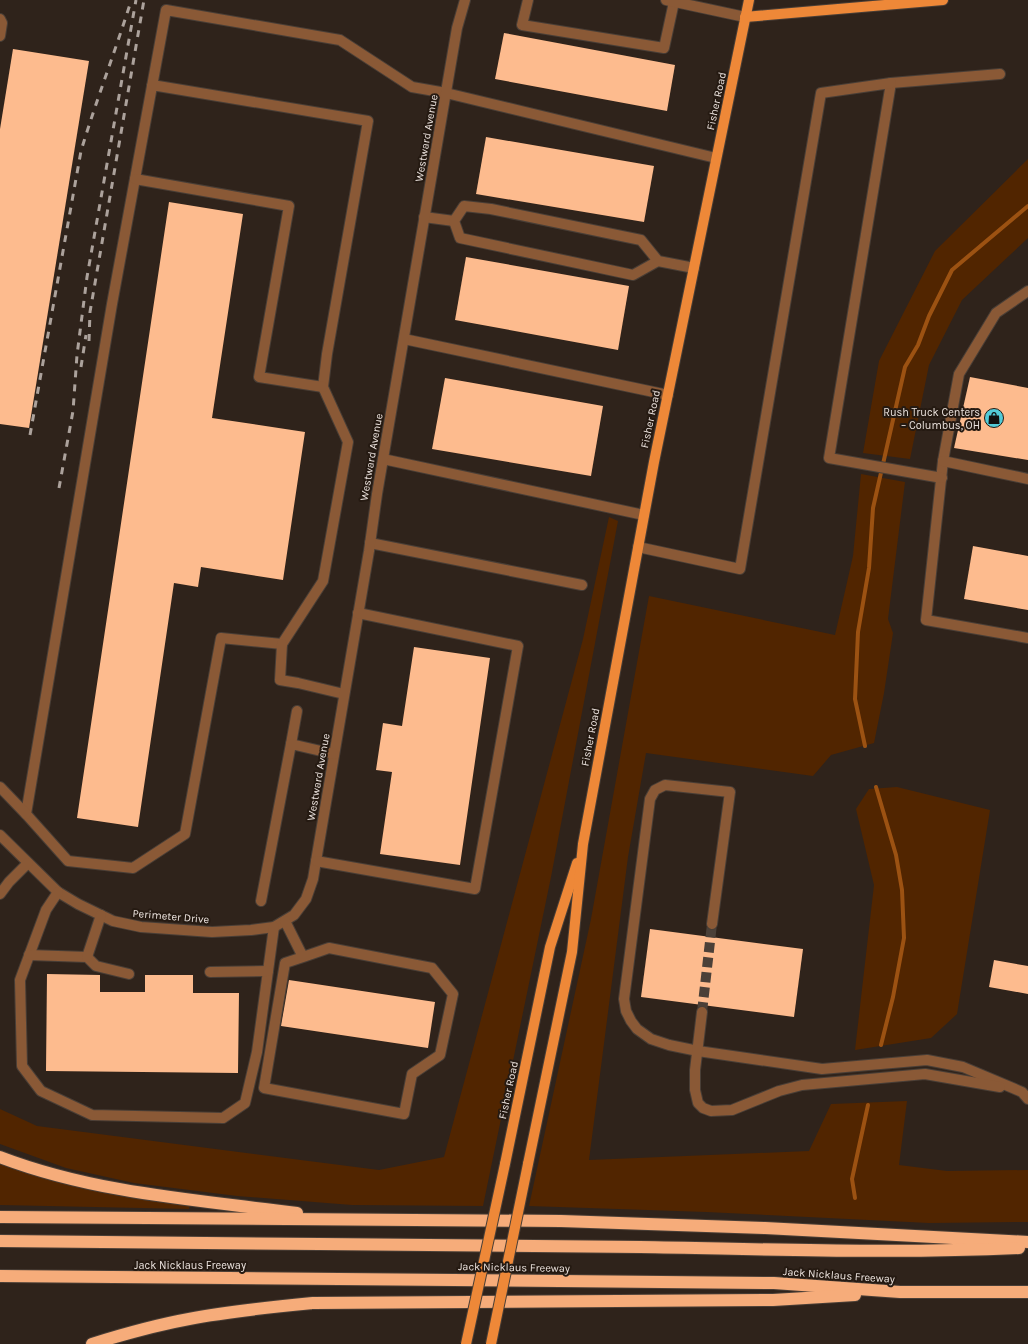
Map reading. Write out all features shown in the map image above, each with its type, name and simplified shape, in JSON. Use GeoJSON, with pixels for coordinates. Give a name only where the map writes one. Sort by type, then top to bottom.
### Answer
{"type":"FeatureCollection","features":[{"type":"Feature","properties":{"kind":"highway"},"geometry":{"type":"LineString","coordinates":[[0,1157],[60,1177],[161,1196],[353,1220]]}},
{"type":"Feature","properties":{"kind":"highway"},"geometry":{"type":"LineString","coordinates":[[0,1217],[562,1221],[765,1228],[1028,1242]]}},
{"type":"Feature","properties":{"kind":"highway","name":"Jack Nicklaus Freeway"},"geometry":{"type":"LineString","coordinates":[[0,1241],[641,1247],[855,1251],[1028,1248]]}},
{"type":"Feature","properties":{"kind":"highway","name":"Jack Nicklaus Freeway"},"geometry":{"type":"LineString","coordinates":[[0,1276],[774,1283],[900,1292],[1028,1292]]}},
{"type":"Feature","properties":{"kind":"highway"},"geometry":{"type":"LineString","coordinates":[[92,1344],[132,1332],[190,1319],[247,1310],[313,1303],[773,1300],[900,1292]]}},
{"type":"Feature","properties":{"kind":"main road","name":"Fisher Road"},"geometry":{"type":"LineString","coordinates":[[491,1344],[572,952],[583,844],[644,515],[749,0]]}},
{"type":"Feature","properties":{"kind":"main road"},"geometry":{"type":"LineString","coordinates":[[745,17],[944,0]]}},
{"type":"Feature","properties":{"kind":"main road","name":"Fisher Road"},"geometry":{"type":"LineString","coordinates":[[466,1344],[550,947],[583,844]]}},
{"type":"Feature","properties":{"kind":"street","name":"Westward Avenue"},"geometry":{"type":"LineString","coordinates":[[290,918],[306,899],[313,879],[424,217],[457,28],[465,0]]}},
{"type":"Feature","properties":{"kind":"street"},"geometry":{"type":"LineString","coordinates":[[528,0],[522,25],[664,48],[670,1],[745,17]]}},
{"type":"Feature","properties":{"kind":"street"},"geometry":{"type":"LineString","coordinates":[[26,814],[110,319],[166,10],[340,40],[412,87],[446,93],[716,158]]}},
{"type":"Feature","properties":{"kind":"street"},"geometry":{"type":"LineString","coordinates":[[0,20],[2,23],[0,36]]}},
{"type":"Feature","properties":{"kind":"street"},"geometry":{"type":"LineString","coordinates":[[638,547],[740,569],[821,93],[891,83],[1000,74]]}},
{"type":"Feature","properties":{"kind":"street"},"geometry":{"type":"LineString","coordinates":[[891,83],[829,458],[942,478]]}},
{"type":"Feature","properties":{"kind":"street"},"geometry":{"type":"LineString","coordinates":[[152,85],[368,121],[323,387],[348,442],[323,581],[282,644],[280,680],[344,694]]}},
{"type":"Feature","properties":{"kind":"street"},"geometry":{"type":"LineString","coordinates":[[135,179],[289,206],[259,377],[323,387]]}},
{"type":"Feature","properties":{"kind":"street"},"geometry":{"type":"LineString","coordinates":[[454,221],[464,206],[491,209],[641,240],[658,261],[694,268]]}},
{"type":"Feature","properties":{"kind":"street"},"geometry":{"type":"LineString","coordinates":[[424,217],[454,221]]}},
{"type":"Feature","properties":{"kind":"street"},"geometry":{"type":"LineString","coordinates":[[454,221],[460,238],[633,276],[658,261]]}},
{"type":"Feature","properties":{"kind":"street"},"geometry":{"type":"LineString","coordinates":[[1028,291],[996,313],[959,374],[943,461],[926,620],[1028,638]]}},
{"type":"Feature","properties":{"kind":"street"},"geometry":{"type":"LineString","coordinates":[[404,339],[668,395]]}},
{"type":"Feature","properties":{"kind":"street"},"geometry":{"type":"LineString","coordinates":[[383,459],[644,515]]}},
{"type":"Feature","properties":{"kind":"street"},"geometry":{"type":"LineString","coordinates":[[943,461],[1028,479]]}},
{"type":"Feature","properties":{"kind":"street"},"geometry":{"type":"LineString","coordinates":[[370,543],[582,585]]}},
{"type":"Feature","properties":{"kind":"street"},"geometry":{"type":"LineString","coordinates":[[316,861],[475,889],[518,646],[358,613]]}},
{"type":"Feature","properties":{"kind":"street"},"geometry":{"type":"LineString","coordinates":[[0,787],[68,861],[133,868],[185,834],[221,638],[282,644]]}},
{"type":"Feature","properties":{"kind":"street"},"geometry":{"type":"LineString","coordinates":[[261,901],[297,711]]}},
{"type":"Feature","properties":{"kind":"street"},"geometry":{"type":"LineString","coordinates":[[291,744],[334,754]]}},
{"type":"Feature","properties":{"kind":"street"},"geometry":{"type":"LineString","coordinates":[[712,924],[730,792],[665,785],[655,790],[650,799],[624,999],[626,1010],[637,1029],[652,1038],[669,1045],[822,1069],[927,1060],[963,1067],[1026,1094]]}},
{"type":"Feature","properties":{"kind":"street","name":"Perimeter Drive"},"geometry":{"type":"LineString","coordinates":[[0,835],[58,892],[78,904],[113,921],[141,927],[212,932],[243,931],[274,927],[290,918]]}},
{"type":"Feature","properties":{"kind":"street"},"geometry":{"type":"LineString","coordinates":[[1,891],[28,863]]}},
{"type":"Feature","properties":{"kind":"street"},"geometry":{"type":"LineString","coordinates":[[58,892],[46,910],[20,980],[22,1066],[40,1091],[92,1115],[222,1118],[246,1103],[257,1052],[274,927]]}},
{"type":"Feature","properties":{"kind":"street"},"geometry":{"type":"LineString","coordinates":[[87,958],[101,915]]}},
{"type":"Feature","properties":{"kind":"street"},"geometry":{"type":"LineString","coordinates":[[290,918],[302,957]]}},
{"type":"Feature","properties":{"kind":"street"},"geometry":{"type":"LineString","coordinates":[[329,948],[432,968],[453,994],[440,1055],[412,1074],[404,1114],[264,1088],[285,963],[302,957],[329,948]]}},
{"type":"Feature","properties":{"kind":"street"},"geometry":{"type":"LineString","coordinates":[[29,955],[87,958],[96,966],[128,974]]}},
{"type":"Feature","properties":{"kind":"street"},"geometry":{"type":"LineString","coordinates":[[210,972],[268,971]]}},
{"type":"Feature","properties":{"kind":"street"},"geometry":{"type":"LineString","coordinates":[[702,1012],[695,1070],[695,1090],[698,1103],[703,1108],[711,1111],[732,1110],[778,1091],[802,1086],[926,1074],[1026,1094]]}},
{"type":"Feature","properties":{"kind":"shaded area"},"geometry":{"type":"Polygon","coordinates":[[[1028,159],[1028,238],[962,300],[929,365],[910,459],[863,453],[879,361],[935,251],[1028,159]]]}},
{"type":"Feature","properties":{"kind":"shaded area"},"geometry":{"type":"Polygon","coordinates":[[[861,474],[905,482],[888,619],[893,633],[884,693],[874,743],[831,755],[813,776],[646,753],[628,857],[589,1160],[809,1151],[831,1104],[907,1101],[899,1165],[947,1171],[1028,1170],[1028,1222],[929,1223],[706,1212],[529,1206],[591,919],[649,596],[835,635],[853,556],[861,474]]]}},
{"type":"Feature","properties":{"kind":"shaded area"},"geometry":{"type":"Polygon","coordinates":[[[609,517],[618,521],[551,877],[483,1206],[352,1205],[237,1196],[134,1183],[66,1168],[0,1144],[0,1109],[37,1126],[379,1170],[444,1157],[583,639],[609,517]]]}},
{"type":"Feature","properties":{"kind":"shaded area"},"geometry":{"type":"Polygon","coordinates":[[[897,787],[990,810],[957,1014],[931,1038],[855,1050],[874,885],[856,809],[869,789],[897,787]]]}},
{"type":"Feature","properties":{"kind":"shaded area"},"geometry":{"type":"Polygon","coordinates":[[[0,1163],[190,1204],[189,1209],[0,1205],[0,1163]]]}},
{"type":"Feature","properties":{"kind":"building"},"geometry":{"type":"Polygon","coordinates":[[[504,33],[675,65],[667,111],[495,79],[504,33]]]}},
{"type":"Feature","properties":{"kind":"building"},"geometry":{"type":"Polygon","coordinates":[[[13,49],[89,61],[29,428],[0,424],[0,129],[13,49]]]}},
{"type":"Feature","properties":{"kind":"building"},"geometry":{"type":"Polygon","coordinates":[[[486,137],[654,166],[644,222],[476,194],[486,137]]]}},
{"type":"Feature","properties":{"kind":"building"},"geometry":{"type":"Polygon","coordinates":[[[169,202],[243,214],[212,418],[305,432],[283,580],[201,567],[198,587],[174,583],[138,827],[77,818],[169,202]]]}},
{"type":"Feature","properties":{"kind":"building"},"geometry":{"type":"Polygon","coordinates":[[[466,257],[629,286],[618,350],[455,320],[466,257]]]}},
{"type":"Feature","properties":{"kind":"building","name":"Rush Truck Centers – Columbus, OH"},"geometry":{"type":"Polygon","coordinates":[[[970,377],[1028,388],[1028,460],[954,448],[970,377]]]}},
{"type":"Feature","properties":{"kind":"building"},"geometry":{"type":"Polygon","coordinates":[[[445,378],[603,406],[591,476],[432,449],[445,378]]]}},
{"type":"Feature","properties":{"kind":"building"},"geometry":{"type":"Polygon","coordinates":[[[973,546],[1028,556],[1028,610],[964,599],[973,546]]]}},
{"type":"Feature","properties":{"kind":"building"},"geometry":{"type":"Polygon","coordinates":[[[414,647],[490,658],[460,865],[380,854],[392,772],[376,770],[383,723],[402,726],[414,647]]]}},
{"type":"Feature","properties":{"kind":"building"},"geometry":{"type":"Polygon","coordinates":[[[650,929],[803,949],[794,1017],[641,997],[650,929]]]}},
{"type":"Feature","properties":{"kind":"building"},"geometry":{"type":"Polygon","coordinates":[[[994,960],[1028,966],[1028,994],[989,987],[994,960]]]}},
{"type":"Feature","properties":{"kind":"building"},"geometry":{"type":"Polygon","coordinates":[[[47,974],[100,975],[100,992],[145,992],[145,975],[193,975],[193,993],[239,993],[238,1073],[46,1071],[47,974]]]}},
{"type":"Feature","properties":{"kind":"building"},"geometry":{"type":"Polygon","coordinates":[[[289,980],[435,1002],[428,1048],[281,1026],[289,980]]]}},
{"type":"Feature","properties":{"kind":"waterway"},"geometry":{"type":"LineString","coordinates":[[865,746],[855,699],[858,632],[869,568],[873,508],[905,367],[918,345],[929,316],[952,270],[1028,206]]}},
{"type":"Feature","properties":{"kind":"waterway"},"geometry":{"type":"LineString","coordinates":[[876,787],[896,855],[902,890],[904,938],[893,997],[881,1045]]}},
{"type":"Feature","properties":{"kind":"waterway"},"geometry":{"type":"LineString","coordinates":[[855,1198],[852,1179],[868,1105]]}},
{"type":"Feature","properties":{"kind":"tunnel"},"geometry":{"type":"LineString","coordinates":[[702,1012],[712,924]]}},
{"type":"Feature","properties":{"kind":"railway"},"geometry":{"type":"LineString","coordinates":[[59,488],[73,411],[77,355],[87,277],[136,0]]}},
{"type":"Feature","properties":{"kind":"railway"},"geometry":{"type":"LineString","coordinates":[[89,341],[90,312],[144,0]]}},
{"type":"Feature","properties":{"kind":"railway"},"geometry":{"type":"LineString","coordinates":[[30,435],[81,151],[131,1]]}},
{"type":"Feature","properties":{"kind":"railway"},"geometry":{"type":"LineString","coordinates":[[81,367],[86,335]]}},
{"type":"Feature","properties":{"kind":"place","name":"Rush Truck Centers – Columbus, OH"},"geometry":{"type":"Point","coordinates":[994,418]}}]}
